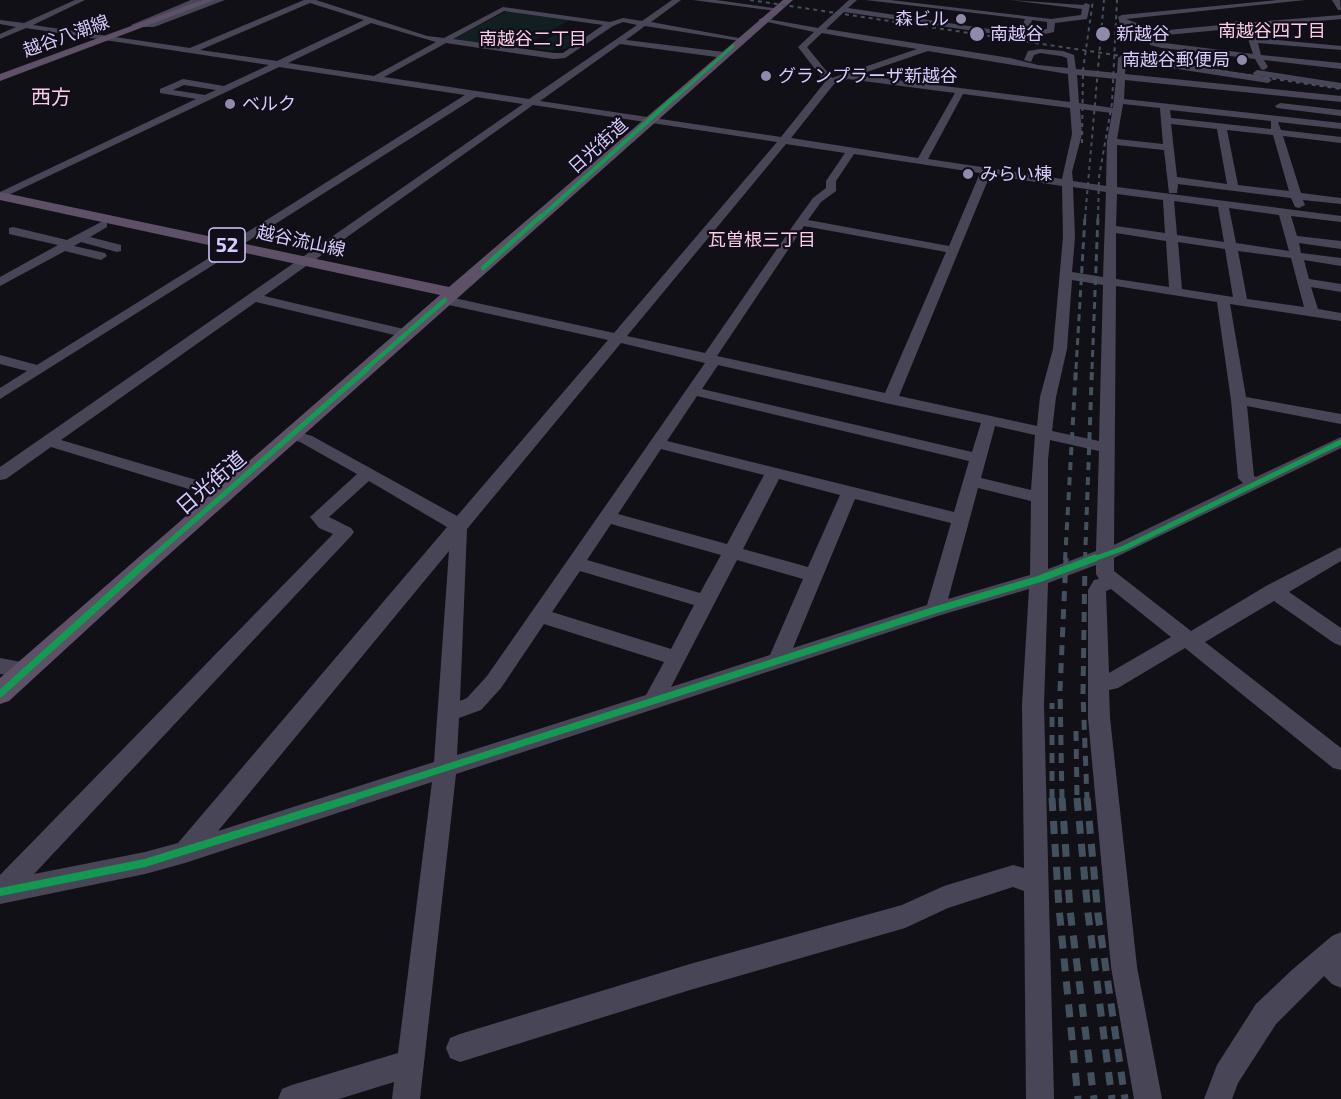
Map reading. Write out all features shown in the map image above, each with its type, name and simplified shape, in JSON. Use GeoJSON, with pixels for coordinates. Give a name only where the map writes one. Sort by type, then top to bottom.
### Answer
{"type":"FeatureCollection","features":[{"type":"Feature","properties":{"kind":"main road","name":"日光街道"},"geometry":{"type":"LineString","coordinates":[[0,694],[24,670],[762,20],[788,0]]}},
{"type":"Feature","properties":{"kind":"main road","name":"越谷八潮線"},"geometry":{"type":"LineString","coordinates":[[0,78],[203,1]]}},
{"type":"Feature","properties":{"kind":"main road","name":"越谷流山線"},"geometry":{"type":"LineString","coordinates":[[0,196],[449,297]]}},
{"type":"Feature","properties":{"kind":"main road","name":"越谷流山線"},"geometry":{"type":"LineString","coordinates":[[0,203],[230,249]]}},
{"type":"Feature","properties":{"kind":"street"},"geometry":{"type":"LineString","coordinates":[[0,37],[81,0]]}},
{"type":"Feature","properties":{"kind":"street"},"geometry":{"type":"LineString","coordinates":[[138,27],[151,25],[221,0]]}},
{"type":"Feature","properties":{"kind":"street"},"geometry":{"type":"LineString","coordinates":[[193,50],[310,0],[408,34],[444,41],[561,56],[610,24]]}},
{"type":"Feature","properties":{"kind":"street"},"geometry":{"type":"LineString","coordinates":[[0,475],[534,102],[676,0]]}},
{"type":"Feature","properties":{"kind":"street"},"geometry":{"type":"LineString","coordinates":[[697,0],[776,9]]}},
{"type":"Feature","properties":{"kind":"street"},"geometry":{"type":"LineString","coordinates":[[830,82],[802,47],[854,0]]}},
{"type":"Feature","properties":{"kind":"street"},"geometry":{"type":"LineString","coordinates":[[870,0],[1051,21],[1084,17],[1086,4],[1014,0]]}},
{"type":"Feature","properties":{"kind":"street"},"geometry":{"type":"LineString","coordinates":[[940,28],[961,0]]}},
{"type":"Feature","properties":{"kind":"street"},"geometry":{"type":"LineString","coordinates":[[1301,0],[1198,9],[1122,12],[1123,22],[1155,33],[1341,17]]}},
{"type":"Feature","properties":{"kind":"street"},"geometry":{"type":"LineString","coordinates":[[1336,0],[1341,8]]}},
{"type":"Feature","properties":{"kind":"street"},"geometry":{"type":"LineString","coordinates":[[1176,2],[1249,29],[1258,57],[1280,106],[1276,132],[1301,214]]}},
{"type":"Feature","properties":{"kind":"street"},"geometry":{"type":"LineString","coordinates":[[376,78],[503,9],[610,24],[629,20],[741,39]]}},
{"type":"Feature","properties":{"kind":"street"},"geometry":{"type":"LineString","coordinates":[[629,20],[641,10]]}},
{"type":"Feature","properties":{"kind":"street"},"geometry":{"type":"LineString","coordinates":[[841,13],[940,28],[1009,34],[1049,31],[1051,21]]}},
{"type":"Feature","properties":{"kind":"street"},"geometry":{"type":"LineString","coordinates":[[1013,15],[1028,20],[1039,18]]}},
{"type":"Feature","properties":{"kind":"street"},"geometry":{"type":"LineString","coordinates":[[762,20],[925,45],[1034,67],[1072,66]]}},
{"type":"Feature","properties":{"kind":"street"},"geometry":{"type":"LineString","coordinates":[[1027,31],[1024,28],[1028,20]]}},
{"type":"Feature","properties":{"kind":"street"},"geometry":{"type":"LineString","coordinates":[[0,196],[369,21]]}},
{"type":"Feature","properties":{"kind":"street"},"geometry":{"type":"LineString","coordinates":[[0,22],[1112,190],[1341,219]]}},
{"type":"Feature","properties":{"kind":"street"},"geometry":{"type":"LineString","coordinates":[[940,28],[1009,43]]}},
{"type":"Feature","properties":{"kind":"street"},"geometry":{"type":"LineString","coordinates":[[1177,32],[1179,46]]}},
{"type":"Feature","properties":{"kind":"street"},"geometry":{"type":"LineString","coordinates":[[1155,33],[1152,34],[1155,45]]}},
{"type":"Feature","properties":{"kind":"street"},"geometry":{"type":"LineString","coordinates":[[1253,40],[1341,48]]}},
{"type":"Feature","properties":{"kind":"street"},"geometry":{"type":"LineString","coordinates":[[617,41],[724,55]]}},
{"type":"Feature","properties":{"kind":"street"},"geometry":{"type":"LineString","coordinates":[[185,852],[785,140],[827,89],[830,82],[925,45]]}},
{"type":"Feature","properties":{"kind":"street"},"geometry":{"type":"LineString","coordinates":[[1145,59],[1143,47],[1155,45],[1341,66]]}},
{"type":"Feature","properties":{"kind":"street"},"geometry":{"type":"LineString","coordinates":[[1027,46],[1038,51],[1070,56],[1077,134],[1067,172],[1069,237],[1060,349],[1048,397],[1039,497],[1039,579],[1033,705],[1040,1099]]}},
{"type":"Feature","properties":{"kind":"street"},"geometry":{"type":"LineString","coordinates":[[1028,60],[1031,54],[1038,51]]}},
{"type":"Feature","properties":{"kind":"street"},"geometry":{"type":"LineString","coordinates":[[1341,86],[1145,59],[1122,58],[1122,75],[1113,141],[1105,556],[1105,574],[1112,581],[1341,761]]}},
{"type":"Feature","properties":{"kind":"street"},"geometry":{"type":"LineString","coordinates":[[1010,61],[1028,60],[1122,75],[1341,99]]}},
{"type":"Feature","properties":{"kind":"street"},"geometry":{"type":"LineString","coordinates":[[847,76],[1076,106],[1165,106],[1341,126]]}},
{"type":"Feature","properties":{"kind":"street"},"geometry":{"type":"LineString","coordinates":[[205,98],[163,91],[183,82],[225,89]]}},
{"type":"Feature","properties":{"kind":"street"},"geometry":{"type":"LineString","coordinates":[[1185,82],[1188,109]]}},
{"type":"Feature","properties":{"kind":"street"},"geometry":{"type":"LineString","coordinates":[[1120,89],[1131,90]]}},
{"type":"Feature","properties":{"kind":"street"},"geometry":{"type":"LineString","coordinates":[[922,160],[960,91]]}},
{"type":"Feature","properties":{"kind":"street"},"geometry":{"type":"LineString","coordinates":[[0,395],[475,93]]}},
{"type":"Feature","properties":{"kind":"street"},"geometry":{"type":"LineString","coordinates":[[1268,105],[1341,113]]}},
{"type":"Feature","properties":{"kind":"street"},"geometry":{"type":"LineString","coordinates":[[1165,106],[1172,180],[1171,238],[1176,292]]}},
{"type":"Feature","properties":{"kind":"street"},"geometry":{"type":"LineString","coordinates":[[1166,120],[1338,139],[1341,155]]}},
{"type":"Feature","properties":{"kind":"street"},"geometry":{"type":"LineString","coordinates":[[1221,126],[1233,187]]}},
{"type":"Feature","properties":{"kind":"street"},"geometry":{"type":"LineString","coordinates":[[1113,141],[1169,148]]}},
{"type":"Feature","properties":{"kind":"street"},"geometry":{"type":"LineString","coordinates":[[448,711],[467,708],[474,704],[494,682],[693,391],[801,222],[818,200],[832,189],[831,181],[852,150]]}},
{"type":"Feature","properties":{"kind":"street"},"geometry":{"type":"LineString","coordinates":[[890,399],[987,170]]}},
{"type":"Feature","properties":{"kind":"street"},"geometry":{"type":"LineString","coordinates":[[1172,180],[1341,201]]}},
{"type":"Feature","properties":{"kind":"street"},"geometry":{"type":"LineString","coordinates":[[1223,204],[1241,302]]}},
{"type":"Feature","properties":{"kind":"street"},"geometry":{"type":"LineString","coordinates":[[1284,212],[1312,313]]}},
{"type":"Feature","properties":{"kind":"street"},"geometry":{"type":"LineString","coordinates":[[801,222],[953,249]]}},
{"type":"Feature","properties":{"kind":"street"},"geometry":{"type":"LineString","coordinates":[[0,282],[102,225]]}},
{"type":"Feature","properties":{"kind":"street"},"geometry":{"type":"LineString","coordinates":[[1110,229],[1341,262]]}},
{"type":"Feature","properties":{"kind":"street"},"geometry":{"type":"LineString","coordinates":[[13,231],[70,243],[117,248]]}},
{"type":"Feature","properties":{"kind":"street"},"geometry":{"type":"LineString","coordinates":[[1292,238],[1341,245]]}},
{"type":"Feature","properties":{"kind":"street"},"geometry":{"type":"LineString","coordinates":[[70,243],[101,256]]}},
{"type":"Feature","properties":{"kind":"street"},"geometry":{"type":"LineString","coordinates":[[1066,275],[1341,317]]}},
{"type":"Feature","properties":{"kind":"street"},"geometry":{"type":"LineString","coordinates":[[1304,282],[1341,288]]}},
{"type":"Feature","properties":{"kind":"street"},"geometry":{"type":"LineString","coordinates":[[253,297],[407,334]]}},
{"type":"Feature","properties":{"kind":"street"},"geometry":{"type":"LineString","coordinates":[[449,297],[711,360],[1107,448]]}},
{"type":"Feature","properties":{"kind":"street"},"geometry":{"type":"LineString","coordinates":[[1223,299],[1239,400],[1246,478],[1256,484]]}},
{"type":"Feature","properties":{"kind":"street"},"geometry":{"type":"LineString","coordinates":[[0,359],[38,370]]}},
{"type":"Feature","properties":{"kind":"street"},"geometry":{"type":"LineString","coordinates":[[693,391],[978,458]]}},
{"type":"Feature","properties":{"kind":"street"},"geometry":{"type":"LineString","coordinates":[[1239,400],[1341,419]]}},
{"type":"Feature","properties":{"kind":"street"},"geometry":{"type":"LineString","coordinates":[[935,610],[989,421]]}},
{"type":"Feature","properties":{"kind":"street"},"geometry":{"type":"LineString","coordinates":[[292,435],[306,439],[368,473],[449,519],[458,527],[459,544],[445,769],[406,1099]]}},
{"type":"Feature","properties":{"kind":"street"},"geometry":{"type":"LineString","coordinates":[[48,441],[134,465],[224,495]]}},
{"type":"Feature","properties":{"kind":"street"},"geometry":{"type":"LineString","coordinates":[[1,891],[145,863],[185,852],[935,610],[1039,579],[1105,556],[1341,442]]}},
{"type":"Feature","properties":{"kind":"street"},"geometry":{"type":"LineString","coordinates":[[657,443],[961,520]]}},
{"type":"Feature","properties":{"kind":"street"},"geometry":{"type":"LineString","coordinates":[[652,703],[774,472]]}},
{"type":"Feature","properties":{"kind":"street"},"geometry":{"type":"LineString","coordinates":[[1,891],[345,532],[325,524],[319,517],[368,473]]}},
{"type":"Feature","properties":{"kind":"street"},"geometry":{"type":"LineString","coordinates":[[972,481],[1039,497]]}},
{"type":"Feature","properties":{"kind":"street"},"geometry":{"type":"LineString","coordinates":[[777,662],[850,491]]}},
{"type":"Feature","properties":{"kind":"street"},"geometry":{"type":"LineString","coordinates":[[607,517],[814,575]]}},
{"type":"Feature","properties":{"kind":"street"},"geometry":{"type":"LineString","coordinates":[[1098,682],[1111,682],[1341,553]]}},
{"type":"Feature","properties":{"kind":"street"},"geometry":{"type":"LineString","coordinates":[[574,563],[705,602]]}},
{"type":"Feature","properties":{"kind":"street"},"geometry":{"type":"LineString","coordinates":[[1112,581],[1101,585],[1097,590],[1101,741],[1124,967],[1148,1099]]}},
{"type":"Feature","properties":{"kind":"street"},"geometry":{"type":"LineString","coordinates":[[1273,591],[1341,638]]}},
{"type":"Feature","properties":{"kind":"street"},"geometry":{"type":"LineString","coordinates":[[540,615],[676,658]]}},
{"type":"Feature","properties":{"kind":"street"},"geometry":{"type":"LineString","coordinates":[[0,666],[24,670]]}},
{"type":"Feature","properties":{"kind":"street"},"geometry":{"type":"LineString","coordinates":[[460,1048],[668,984],[905,916],[945,898],[1013,876],[1037,884]]}},
{"type":"Feature","properties":{"kind":"street"},"geometry":{"type":"LineString","coordinates":[[1218,1099],[1227,1076],[1266,1014],[1336,960]]}},
{"type":"Feature","properties":{"kind":"street"},"geometry":{"type":"LineString","coordinates":[[292,1099],[410,1063]]}},
{"type":"Feature","properties":{"kind":"shaded area"},"geometry":{"type":"Polygon","coordinates":[[[507,11],[571,19],[520,49],[451,40],[507,11]]]}},
{"type":"Feature","properties":{"kind":"shaded area"},"geometry":{"type":"Polygon","coordinates":[[[556,34],[582,38],[565,49],[556,48],[551,51],[534,48],[556,34]]]}},
{"type":"Feature","properties":{"kind":"railway"},"geometry":{"type":"LineString","coordinates":[[750,0],[1086,51]]}},
{"type":"Feature","properties":{"kind":"railway"},"geometry":{"type":"LineString","coordinates":[[1086,51],[1093,0]]}},
{"type":"Feature","properties":{"kind":"railway"},"geometry":{"type":"LineString","coordinates":[[1099,53],[1104,0]]}},
{"type":"Feature","properties":{"kind":"railway"},"geometry":{"type":"LineString","coordinates":[[1114,55],[1117,0]]}},
{"type":"Feature","properties":{"kind":"railway"},"geometry":{"type":"LineString","coordinates":[[1082,143],[1083,70],[1086,51]]}},
{"type":"Feature","properties":{"kind":"railway"},"geometry":{"type":"LineString","coordinates":[[1086,51],[1099,53]]}},
{"type":"Feature","properties":{"kind":"railway"},"geometry":{"type":"LineString","coordinates":[[1085,218],[1099,53]]}},
{"type":"Feature","properties":{"kind":"railway"},"geometry":{"type":"LineString","coordinates":[[1099,53],[1114,55]]}},
{"type":"Feature","properties":{"kind":"railway"},"geometry":{"type":"LineString","coordinates":[[1098,218],[1099,177],[1112,103],[1114,55]]}},
{"type":"Feature","properties":{"kind":"railway"},"geometry":{"type":"LineString","coordinates":[[1114,55],[1341,89]]}},
{"type":"Feature","properties":{"kind":"railway"},"geometry":{"type":"LineString","coordinates":[[1076,369],[1085,216]]}},
{"type":"Feature","properties":{"kind":"railway"},"geometry":{"type":"LineString","coordinates":[[1092,369],[1098,216]]}},
{"type":"Feature","properties":{"kind":"railway"},"geometry":{"type":"LineString","coordinates":[[1065,560],[1076,368]]}},
{"type":"Feature","properties":{"kind":"railway"},"geometry":{"type":"LineString","coordinates":[[1085,560],[1092,368]]}},
{"type":"Feature","properties":{"kind":"railway"},"geometry":{"type":"LineString","coordinates":[[1062,799],[1060,690],[1066,558]]}},
{"type":"Feature","properties":{"kind":"railway"},"geometry":{"type":"LineString","coordinates":[[1085,558],[1083,694],[1087,799]]}},
{"type":"Feature","properties":{"kind":"railway"},"geometry":{"type":"LineString","coordinates":[[1052,703],[1052,798]]}},
{"type":"Feature","properties":{"kind":"railway"},"geometry":{"type":"LineString","coordinates":[[1076,731],[1077,799]]}},
{"type":"Feature","properties":{"kind":"railway"},"geometry":{"type":"LineString","coordinates":[[1052,798],[1059,908],[1078,1099]]}},
{"type":"Feature","properties":{"kind":"railway"},"geometry":{"type":"LineString","coordinates":[[1062,798],[1070,910],[1094,1099]]}},
{"type":"Feature","properties":{"kind":"railway"},"geometry":{"type":"LineString","coordinates":[[1077,798],[1088,913],[1112,1099]]}},
{"type":"Feature","properties":{"kind":"railway"},"geometry":{"type":"LineString","coordinates":[[1087,798],[1098,915],[1125,1099]]}},
{"type":"Feature","properties":{"kind":"cycle path"},"geometry":{"type":"LineString","coordinates":[[483,268],[733,46]]}},
{"type":"Feature","properties":{"kind":"cycle path"},"geometry":{"type":"LineString","coordinates":[[0,694],[445,300]]}},
{"type":"Feature","properties":{"kind":"cycle path"},"geometry":{"type":"LineString","coordinates":[[0,892],[145,863],[185,852],[935,610],[1039,579],[1124,548],[1341,442]]}},
{"type":"Feature","properties":{"kind":"place","name":"森ビル"},"geometry":{"type":"Point","coordinates":[961,19]}},
{"type":"Feature","properties":{"kind":"place","name":"南越谷"},"geometry":{"type":"Point","coordinates":[977,34]}},
{"type":"Feature","properties":{"kind":"place","name":"新越谷"},"geometry":{"type":"Point","coordinates":[1103,34]}},
{"type":"Feature","properties":{"kind":"place","name":"南越谷郵便局"},"geometry":{"type":"Point","coordinates":[1242,60]}},
{"type":"Feature","properties":{"kind":"place","name":"グランプラーザ新越谷"},"geometry":{"type":"Point","coordinates":[766,76]}},
{"type":"Feature","properties":{"kind":"place","name":"ベルク"},"geometry":{"type":"Point","coordinates":[230,104]}},
{"type":"Feature","properties":{"kind":"place","name":"みらい棟"},"geometry":{"type":"Point","coordinates":[968,174]}},
{"type":"Feature","properties":{"kind":"district","name":"南越谷四丁目"},"geometry":{"type":"Point","coordinates":[1272,31]}},
{"type":"Feature","properties":{"kind":"district","name":"南越谷二丁目"},"geometry":{"type":"Point","coordinates":[533,39]}},
{"type":"Feature","properties":{"kind":"district","name":"西方"},"geometry":{"type":"Point","coordinates":[51,97]}},
{"type":"Feature","properties":{"kind":"district","name":"瓦曽根三丁目"},"geometry":{"type":"Point","coordinates":[762,240]}}]}
